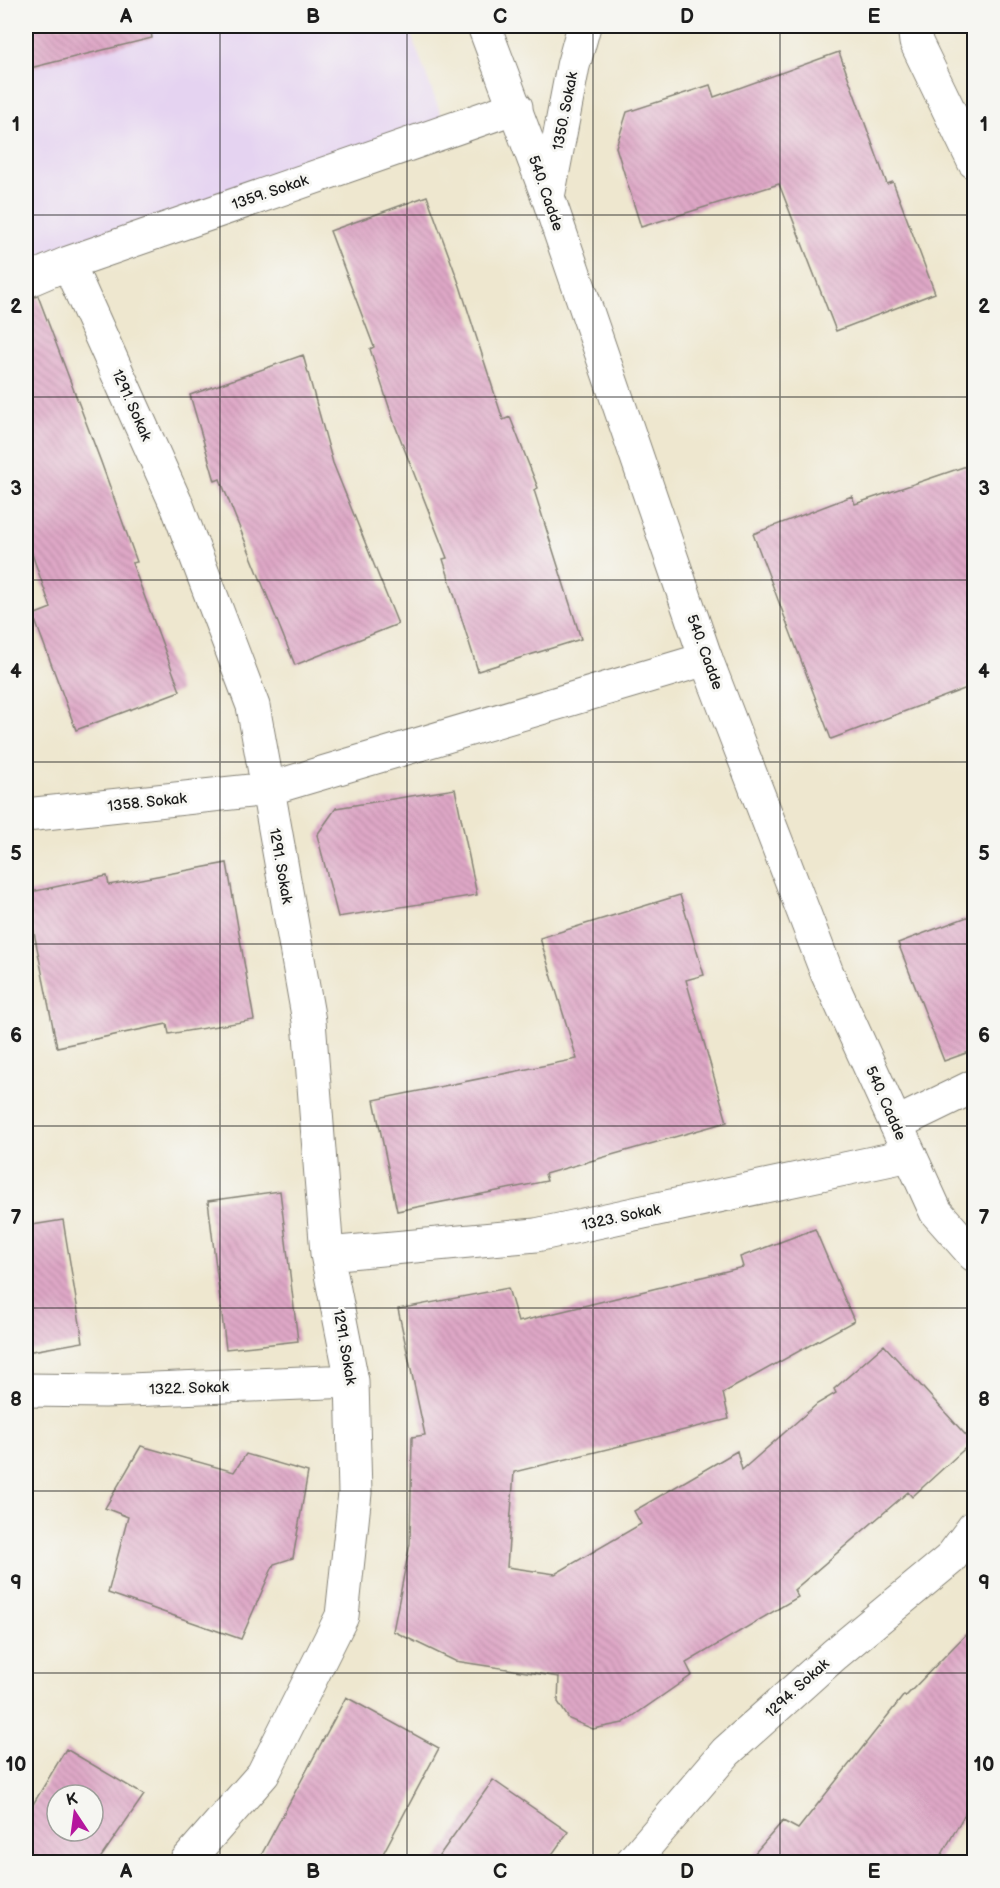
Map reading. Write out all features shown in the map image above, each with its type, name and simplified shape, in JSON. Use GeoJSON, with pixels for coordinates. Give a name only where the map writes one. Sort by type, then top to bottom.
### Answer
{"type":"FeatureCollection","features":[{"type":"Feature","properties":{"kind":"street","name":"540. Cadde"},"geometry":{"type":"LineString","coordinates":[[484,26],[548,197],[706,658],[828,973],[936,1212],[975,1256]]}},
{"type":"Feature","properties":{"kind":"street","name":"1350. Sokak"},"geometry":{"type":"LineString","coordinates":[[548,197],[573,66],[584,26]]}},
{"type":"Feature","properties":{"kind":"street"},"geometry":{"type":"LineString","coordinates":[[914,26],[916,42],[975,162]]}},
{"type":"Feature","properties":{"kind":"street","name":"1359. Sokak"},"geometry":{"type":"LineString","coordinates":[[26,281],[68,262],[516,107]]}},
{"type":"Feature","properties":{"kind":"street","name":"1291. Sokak"},"geometry":{"type":"LineString","coordinates":[[68,262],[178,508],[253,706],[309,1021],[327,1254],[352,1381],[355,1493],[342,1616],[263,1774],[186,1863]]}},
{"type":"Feature","properties":{"kind":"street"},"geometry":{"type":"LineString","coordinates":[[268,789],[706,658]]}},
{"type":"Feature","properties":{"kind":"street","name":"1358. Sokak"},"geometry":{"type":"LineString","coordinates":[[26,815],[268,789]]}},
{"type":"Feature","properties":{"kind":"street"},"geometry":{"type":"LineString","coordinates":[[896,1124],[975,1086]]}},
{"type":"Feature","properties":{"kind":"street","name":"1323. Sokak"},"geometry":{"type":"LineString","coordinates":[[327,1254],[536,1235],[910,1155]]}},
{"type":"Feature","properties":{"kind":"street","name":"1322. Sokak"},"geometry":{"type":"LineString","coordinates":[[26,1390],[105,1391],[352,1381]]}},
{"type":"Feature","properties":{"kind":"street","name":"1294. Sokak"},"geometry":{"type":"LineString","coordinates":[[632,1863],[726,1752],[834,1655],[950,1559],[975,1527]]}},
{"type":"Feature","properties":{"kind":"shaded area"},"geometry":{"type":"Polygon","coordinates":[[[26,26],[408,26],[443,120],[26,274],[26,26]]]}},
{"type":"Feature","properties":{"kind":"building"},"geometry":{"type":"Polygon","coordinates":[[[26,26],[150,26],[152,38],[26,69],[26,26]]]}},
{"type":"Feature","properties":{"kind":"building"},"geometry":{"type":"Polygon","coordinates":[[[839,52],[887,184],[893,182],[935,293],[836,331],[779,184],[641,227],[616,147],[627,112],[710,85],[714,97],[839,52]]]}},
{"type":"Feature","properties":{"kind":"building"},"geometry":{"type":"Polygon","coordinates":[[[427,196],[460,286],[503,420],[510,417],[538,488],[534,490],[581,639],[478,671],[443,559],[447,558],[395,425],[370,349],[374,347],[330,231],[427,196]]]}},
{"type":"Feature","properties":{"kind":"building"},"geometry":{"type":"Polygon","coordinates":[[[38,296],[137,562],[132,563],[180,691],[76,730],[33,615],[51,608],[26,537],[26,299],[38,296]]]}},
{"type":"Feature","properties":{"kind":"building"},"geometry":{"type":"Polygon","coordinates":[[[303,355],[333,463],[398,624],[295,665],[220,479],[215,481],[190,395],[303,355]]]}},
{"type":"Feature","properties":{"kind":"building"},"geometry":{"type":"Polygon","coordinates":[[[975,463],[975,685],[831,739],[753,534],[852,496],[855,504],[975,463]]]}},
{"type":"Feature","properties":{"kind":"building"},"geometry":{"type":"Polygon","coordinates":[[[455,789],[477,895],[338,917],[317,835],[336,808],[455,789]]]}},
{"type":"Feature","properties":{"kind":"building"},"geometry":{"type":"Polygon","coordinates":[[[227,863],[254,1020],[169,1034],[167,1024],[57,1047],[26,893],[107,876],[109,885],[227,863]]]}},
{"type":"Feature","properties":{"kind":"building"},"geometry":{"type":"Polygon","coordinates":[[[680,895],[704,975],[686,980],[727,1122],[545,1174],[547,1181],[397,1211],[374,1100],[577,1059],[540,938],[680,895]]]}},
{"type":"Feature","properties":{"kind":"building"},"geometry":{"type":"Polygon","coordinates":[[[975,914],[975,1050],[944,1061],[898,943],[975,914]]]}},
{"type":"Feature","properties":{"kind":"building"},"geometry":{"type":"Polygon","coordinates":[[[280,1191],[298,1341],[226,1349],[208,1201],[280,1191]]]}},
{"type":"Feature","properties":{"kind":"building"},"geometry":{"type":"Polygon","coordinates":[[[63,1220],[83,1342],[26,1352],[26,1226],[63,1220]]]}},
{"type":"Feature","properties":{"kind":"building"},"geometry":{"type":"Polygon","coordinates":[[[815,1229],[854,1321],[723,1393],[729,1419],[514,1472],[507,1567],[555,1574],[641,1524],[634,1511],[737,1451],[742,1470],[817,1404],[836,1393],[834,1389],[884,1345],[972,1442],[912,1497],[908,1492],[794,1590],[798,1597],[686,1663],[692,1675],[623,1723],[593,1729],[569,1719],[558,1702],[559,1677],[455,1661],[393,1631],[410,1544],[412,1437],[425,1435],[398,1309],[508,1288],[518,1322],[743,1267],[740,1257],[815,1229]]]}},
{"type":"Feature","properties":{"kind":"building"},"geometry":{"type":"Polygon","coordinates":[[[141,1446],[234,1472],[246,1454],[308,1472],[293,1558],[274,1564],[241,1639],[108,1593],[128,1517],[105,1508],[141,1446]]]}},
{"type":"Feature","properties":{"kind":"building"},"geometry":{"type":"Polygon","coordinates":[[[975,1625],[975,1796],[937,1863],[746,1863],[783,1821],[798,1829],[904,1695],[906,1696],[975,1625]]]}},
{"type":"Feature","properties":{"kind":"building"},"geometry":{"type":"Polygon","coordinates":[[[346,1697],[439,1748],[378,1863],[257,1863],[346,1697]]]}},
{"type":"Feature","properties":{"kind":"building"},"geometry":{"type":"Polygon","coordinates":[[[66,1749],[144,1795],[97,1863],[26,1863],[26,1816],[45,1784],[45,1843],[105,1843],[105,1783],[46,1783],[66,1749]]]}},
{"type":"Feature","properties":{"kind":"building"},"geometry":{"type":"Polygon","coordinates":[[[493,1780],[568,1832],[546,1863],[434,1863],[493,1780]]]}}]}
